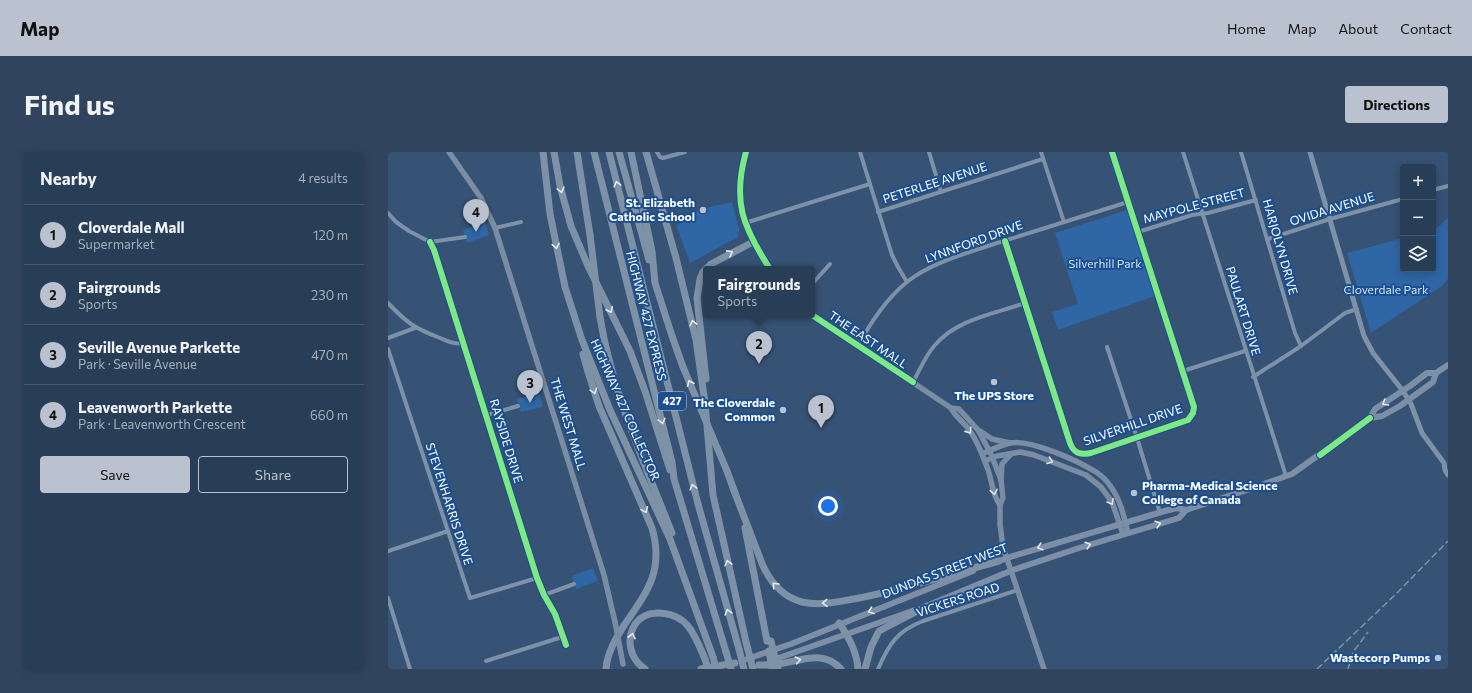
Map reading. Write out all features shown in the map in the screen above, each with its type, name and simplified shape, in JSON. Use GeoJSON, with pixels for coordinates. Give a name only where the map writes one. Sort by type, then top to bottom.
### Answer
{"type":"FeatureCollection","features":[{"type":"Feature","properties":{"kind":"highway","name":"HIGHWAY 427 COLLECTOR"},"geometry":{"type":"LineString","coordinates":[[543,152],[550,214],[564,287],[582,340],[610,410],[670,539],[709,644],[716,669]]}},
{"type":"Feature","properties":{"kind":"highway"},"geometry":{"type":"LineString","coordinates":[[554,152],[560,186],[571,226],[588,266],[630,351],[674,479]]}},
{"type":"Feature","properties":{"kind":"highway"},"geometry":{"type":"LineString","coordinates":[[577,152],[590,235],[600,317],[609,361],[622,404],[705,626],[709,644]]}},
{"type":"Feature","properties":{"kind":"highway","name":"HIGHWAY 427 EXPRESS"},"geometry":{"type":"LineString","coordinates":[[594,152],[670,455],[674,479],[726,652],[733,666]]}},
{"type":"Feature","properties":{"kind":"highway","name":"HIGHWAY 427 EXPRESS"},"geometry":{"type":"LineString","coordinates":[[609,152],[698,504],[739,650],[746,669]]}},
{"type":"Feature","properties":{"kind":"highway"},"geometry":{"type":"LineString","coordinates":[[619,152],[656,283]]}},
{"type":"Feature","properties":{"kind":"highway","name":"427"},"geometry":{"type":"LineString","coordinates":[[631,152],[652,251],[656,283],[672,336],[683,367],[727,471],[745,525],[764,624],[769,642],[772,669]]}},
{"type":"Feature","properties":{"kind":"highway"},"geometry":{"type":"LineString","coordinates":[[646,152],[692,320],[705,404],[712,495],[746,642],[756,667],[802,659],[817,658],[835,662],[841,669]]}},
{"type":"Feature","properties":{"kind":"highway"},"geometry":{"type":"LineString","coordinates":[[709,266],[753,242]]}},
{"type":"Feature","properties":{"kind":"highway"},"geometry":{"type":"LineString","coordinates":[[703,272],[700,279],[697,298],[707,386],[705,404]]}},
{"type":"Feature","properties":{"kind":"highway"},"geometry":{"type":"LineString","coordinates":[[582,340],[584,358],[599,406],[648,517],[656,540],[657,550],[657,561],[653,578],[619,634],[607,658],[606,669]]}},
{"type":"Feature","properties":{"kind":"highway"},"geometry":{"type":"LineString","coordinates":[[733,488],[768,576],[775,586],[799,601],[808,603],[828,603],[892,591],[999,561]]}},
{"type":"Feature","properties":{"kind":"highway"},"geometry":{"type":"LineString","coordinates":[[866,669],[871,647],[879,631],[927,606]]}},
{"type":"Feature","properties":{"kind":"highway"},"geometry":{"type":"LineString","coordinates":[[645,669],[638,665],[632,655],[630,645],[631,632],[637,622],[648,615],[669,614],[679,618],[688,626],[696,640],[708,669]]}},
{"type":"Feature","properties":{"kind":"highway"},"geometry":{"type":"LineString","coordinates":[[839,624],[855,652],[858,669]]}},
{"type":"Feature","properties":{"kind":"highway"},"geometry":{"type":"LineString","coordinates":[[769,642],[778,669]]}},
{"type":"Feature","properties":{"kind":"highway"},"geometry":{"type":"LineString","coordinates":[[701,669],[733,666]]}},
{"type":"Feature","properties":{"kind":"main road","name":"THE WEST MALL"},"geometry":{"type":"LineString","coordinates":[[449,152],[481,198],[495,228],[603,573],[616,622],[623,669]]}},
{"type":"Feature","properties":{"kind":"main road"},"geometry":{"type":"LineString","coordinates":[[746,152],[741,172],[741,206],[745,223],[753,242],[768,266]]}},
{"type":"Feature","properties":{"kind":"main road","name":"THE EAST MALL"},"geometry":{"type":"LineString","coordinates":[[815,317],[951,408],[959,409],[978,430],[990,451],[1001,480],[1003,498],[1000,505],[1000,524],[1003,547],[1044,669]]}},
{"type":"Feature","properties":{"kind":"main road","name":"DUNDAS STREET WEST"},"geometry":{"type":"LineString","coordinates":[[746,669],[756,667],[927,606],[1016,569],[1178,518],[1186,510],[1286,476],[1302,468],[1370,418],[1375,409],[1427,373],[1436,372],[1448,365]]}},
{"type":"Feature","properties":{"kind":"main road","name":"DUNDAS STREET WEST"},"geometry":{"type":"LineString","coordinates":[[1370,418],[1382,416],[1409,400],[1433,382],[1436,372]]}},
{"type":"Feature","properties":{"kind":"main road","name":"THE EAST MALL"},"geometry":{"type":"LineString","coordinates":[[951,408],[954,415],[971,432],[985,461],[993,485],[995,499],[1000,505]]}},
{"type":"Feature","properties":{"kind":"main road"},"geometry":{"type":"LineString","coordinates":[[978,430],[992,439],[1039,447],[1080,464],[1097,473],[1111,486],[1117,496],[1125,534]]}},
{"type":"Feature","properties":{"kind":"main road"},"geometry":{"type":"LineString","coordinates":[[982,454],[1011,443]]}},
{"type":"Feature","properties":{"kind":"main road"},"geometry":{"type":"LineString","coordinates":[[985,461],[1013,452],[1020,452],[1034,455],[1086,475],[1101,488],[1112,502],[1123,524]]}},
{"type":"Feature","properties":{"kind":"main road"},"geometry":{"type":"LineString","coordinates":[[1001,480],[1002,464],[1013,452]]}},
{"type":"Feature","properties":{"kind":"main road","name":"DUNDAS STREET WEST"},"geometry":{"type":"LineString","coordinates":[[716,669],[733,666],[1013,556],[1177,508],[1186,510]]}},
{"type":"Feature","properties":{"kind":"street"},"geometry":{"type":"LineString","coordinates":[[657,152],[660,157],[663,158],[685,152]]}},
{"type":"Feature","properties":{"kind":"street"},"geometry":{"type":"LineString","coordinates":[[860,152],[893,258],[907,282]]}},
{"type":"Feature","properties":{"kind":"street"},"geometry":{"type":"LineString","coordinates":[[929,152],[941,192]]}},
{"type":"Feature","properties":{"kind":"street"},"geometry":{"type":"LineString","coordinates":[[1041,152],[1064,222]]}},
{"type":"Feature","properties":{"kind":"street","name":"SILVERHILL DRIVE"},"geometry":{"type":"LineString","coordinates":[[1005,241],[1073,450],[1077,453],[1084,454],[1137,438],[1183,422],[1192,417],[1194,407],[1112,152]]}},
{"type":"Feature","properties":{"kind":"street","name":"PAULART DRIVE"},"geometry":{"type":"LineString","coordinates":[[1183,152],[1253,377],[1286,476]]}},
{"type":"Feature","properties":{"kind":"street","name":"HARJOLYN DRIVE"},"geometry":{"type":"LineString","coordinates":[[1241,152],[1295,333],[1302,346]]}},
{"type":"Feature","properties":{"kind":"street"},"geometry":{"type":"LineString","coordinates":[[1310,152],[1364,336],[1373,353],[1409,400],[1422,433],[1446,464],[1445,470],[1448,475]]}},
{"type":"Feature","properties":{"kind":"street","name":"PETERLEE AVENUE"},"geometry":{"type":"LineString","coordinates":[[878,212],[1043,159]]}},
{"type":"Feature","properties":{"kind":"street"},"geometry":{"type":"LineString","coordinates":[[745,223],[870,184]]}},
{"type":"Feature","properties":{"kind":"street"},"geometry":{"type":"LineString","coordinates":[[1436,189],[1448,186]]}},
{"type":"Feature","properties":{"kind":"street","name":"MAYPOLE STREET"},"geometry":{"type":"LineString","coordinates":[[1138,232],[1192,215],[1202,214],[1256,200]]}},
{"type":"Feature","properties":{"kind":"street","name":"OVIDA AVENUE"},"geometry":{"type":"LineString","coordinates":[[1268,239],[1330,219],[1400,200]]}},
{"type":"Feature","properties":{"kind":"street","name":"LYNNFORD DRIVE"},"geometry":{"type":"LineString","coordinates":[[858,346],[876,314],[884,304],[907,282],[934,266],[1005,241],[1128,202]]}},
{"type":"Feature","properties":{"kind":"street"},"geometry":{"type":"LineString","coordinates":[[388,213],[396,222],[430,242],[465,237]]}},
{"type":"Feature","properties":{"kind":"street"},"geometry":{"type":"LineString","coordinates":[[495,228],[521,222]]}},
{"type":"Feature","properties":{"kind":"street","name":"RAYSIDE DRIVE"},"geometry":{"type":"LineString","coordinates":[[430,242],[434,250],[487,415],[537,578],[544,595],[555,614],[566,645]]}},
{"type":"Feature","properties":{"kind":"street"},"geometry":{"type":"LineString","coordinates":[[815,281],[830,264]]}},
{"type":"Feature","properties":{"kind":"street"},"geometry":{"type":"LineString","coordinates":[[388,303],[402,318],[415,328],[455,344],[464,343]]}},
{"type":"Feature","properties":{"kind":"street"},"geometry":{"type":"LineString","coordinates":[[913,382],[930,350],[950,332],[969,321],[1025,304]]}},
{"type":"Feature","properties":{"kind":"street"},"geometry":{"type":"LineString","coordinates":[[1253,377],[1302,346],[1345,313],[1357,309]]}},
{"type":"Feature","properties":{"kind":"street"},"geometry":{"type":"LineString","coordinates":[[388,338],[415,328]]}},
{"type":"Feature","properties":{"kind":"street"},"geometry":{"type":"LineString","coordinates":[[1107,347],[1160,513]]}},
{"type":"Feature","properties":{"kind":"street","name":"STEVENHARRIS DRIVE"},"geometry":{"type":"LineString","coordinates":[[388,348],[470,598],[537,578]]}},
{"type":"Feature","properties":{"kind":"street"},"geometry":{"type":"LineString","coordinates":[[1183,371],[1245,351]]}},
{"type":"Feature","properties":{"kind":"street"},"geometry":{"type":"LineString","coordinates":[[487,415],[518,406]]}},
{"type":"Feature","properties":{"kind":"street"},"geometry":{"type":"LineString","coordinates":[[388,551],[448,532]]}},
{"type":"Feature","properties":{"kind":"street"},"geometry":{"type":"LineString","coordinates":[[544,595],[574,584]]}},
{"type":"Feature","properties":{"kind":"street","name":"VICKERS ROAD"},"geometry":{"type":"LineString","coordinates":[[878,669],[889,646],[895,638],[910,627],[923,621],[1018,590]]}},
{"type":"Feature","properties":{"kind":"street"},"geometry":{"type":"LineString","coordinates":[[388,598],[410,669]]}},
{"type":"Feature","properties":{"kind":"street"},"geometry":{"type":"LineString","coordinates":[[486,661],[562,637]]}},
{"type":"Feature","properties":{"kind":"green space"},"geometry":{"type":"Polygon","coordinates":[[[732,202],[739,230],[738,237],[690,263],[676,225],[696,218],[695,212],[732,202]]]}},
{"type":"Feature","properties":{"kind":"green space","name":"Silverhill Park"},"geometry":{"type":"Polygon","coordinates":[[[1127,210],[1155,296],[1058,330],[1052,312],[1078,304],[1055,233],[1127,210]]]}},
{"type":"Feature","properties":{"kind":"green space","name":"Cloverdale Park"},"geometry":{"type":"Polygon","coordinates":[[[1448,218],[1448,279],[1442,286],[1371,333],[1347,253],[1400,239],[1400,272],[1436,272],[1437,228],[1448,218]]]}},
{"type":"Feature","properties":{"kind":"green space"},"geometry":{"type":"Polygon","coordinates":[[[485,222],[489,235],[467,243],[463,230],[485,222]]]}},
{"type":"Feature","properties":{"kind":"green space"},"geometry":{"type":"Polygon","coordinates":[[[539,394],[543,407],[521,412],[517,399],[539,394]]]}},
{"type":"Feature","properties":{"kind":"green space"},"geometry":{"type":"Polygon","coordinates":[[[593,568],[598,581],[576,589],[572,576],[593,568]]]}},
{"type":"Feature","properties":{"kind":"railway"},"geometry":{"type":"LineString","coordinates":[[1317,669],[1396,594],[1448,541]]}},
{"type":"Feature","properties":{"kind":"railway"},"geometry":{"type":"LineString","coordinates":[[1348,669],[1353,652],[1368,632]]}},
{"type":"Feature","properties":{"kind":"cycle path"},"geometry":{"type":"LineString","coordinates":[[746,152],[740,185],[740,200],[747,227],[768,266]]}},
{"type":"Feature","properties":{"kind":"cycle path"},"geometry":{"type":"LineString","coordinates":[[1005,241],[1070,443],[1076,452],[1081,454],[1091,453],[1188,420],[1193,413],[1194,407],[1112,152]]}},
{"type":"Feature","properties":{"kind":"cycle path"},"geometry":{"type":"LineString","coordinates":[[430,242],[434,250],[537,578],[544,595],[555,614],[566,645]]}},
{"type":"Feature","properties":{"kind":"cycle path"},"geometry":{"type":"LineString","coordinates":[[815,317],[913,382]]}},
{"type":"Feature","properties":{"kind":"cycle path"},"geometry":{"type":"LineString","coordinates":[[1320,455],[1370,418]]}},
{"type":"Feature","properties":{"kind":"place","name":"St. Elizabeth Catholic School"},"geometry":{"type":"Point","coordinates":[703,210]}},
{"type":"Feature","properties":{"kind":"place","name":"Leavenworth Parkette"},"geometry":{"type":"Point","coordinates":[476,232]}},
{"type":"Feature","properties":{"kind":"place","name":"Fairgrounds"},"geometry":{"type":"Point","coordinates":[759,364]}},
{"type":"Feature","properties":{"kind":"place","name":"The UPS Store"},"geometry":{"type":"Point","coordinates":[994,382]}},
{"type":"Feature","properties":{"kind":"place","name":"Seville Avenue Parkette"},"geometry":{"type":"Point","coordinates":[530,403]}},
{"type":"Feature","properties":{"kind":"place","name":"The Cloverdale Common"},"geometry":{"type":"Point","coordinates":[783,410]}},
{"type":"Feature","properties":{"kind":"place","name":"Cloverdale Mall"},"geometry":{"type":"Point","coordinates":[821,428]}},
{"type":"Feature","properties":{"kind":"place","name":"Pharma-Medical Science College of Canada"},"geometry":{"type":"Point","coordinates":[1134,493]}},
{"type":"Feature","properties":{"kind":"place","name":"Wastecorp Pumps"},"geometry":{"type":"Point","coordinates":[1438,658]}}]}
